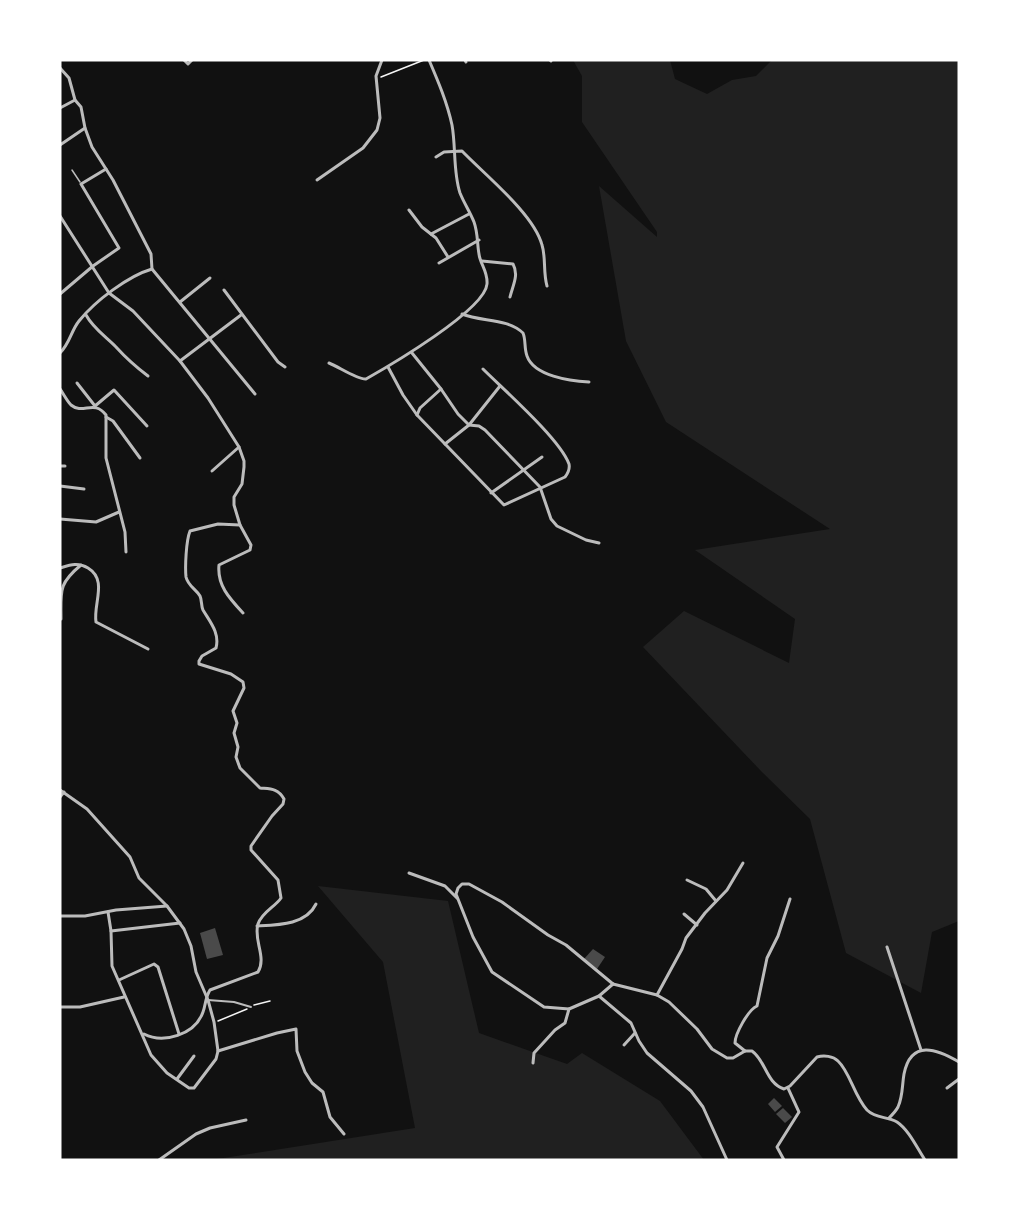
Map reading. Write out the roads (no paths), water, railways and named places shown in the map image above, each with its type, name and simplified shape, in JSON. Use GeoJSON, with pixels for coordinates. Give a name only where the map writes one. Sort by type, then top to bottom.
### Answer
{"type":"FeatureCollection","features":[{"type":"Feature","properties":{"kind":"street"},"geometry":{"type":"LineString","coordinates":[[184,60],[188,64],[192,60]]}},
{"type":"Feature","properties":{"kind":"street"},"geometry":{"type":"LineString","coordinates":[[317,180],[363,148],[376,130],[380,118],[376,76],[382,60]]}},
{"type":"Feature","properties":{"kind":"street"},"geometry":{"type":"LineString","coordinates":[[329,363],[363,380],[412,353],[462,314],[485,291],[487,283],[485,267],[479,256],[479,240],[475,223],[460,194],[456,177],[452,126],[444,97],[427,60]]}},
{"type":"Feature","properties":{"kind":"street"},"geometry":{"type":"LineString","coordinates":[[60,68],[69,78],[75,100],[81,107],[92,147],[152,254],[152,269],[255,394]]}},
{"type":"Feature","properties":{"kind":"street"},"geometry":{"type":"LineString","coordinates":[[60,108],[75,100]]}},
{"type":"Feature","properties":{"kind":"street"},"geometry":{"type":"LineString","coordinates":[[60,145],[86,128]]}},
{"type":"Feature","properties":{"kind":"street"},"geometry":{"type":"LineString","coordinates":[[436,157],[444,152],[462,151],[496,183],[537,232],[543,247],[543,273],[547,286]]}},
{"type":"Feature","properties":{"kind":"street"},"geometry":{"type":"LineString","coordinates":[[60,294],[119,248],[81,184],[106,169]]}},
{"type":"Feature","properties":{"kind":"street"},"geometry":{"type":"LineString","coordinates":[[409,210],[422,227],[436,238],[448,257]]}},
{"type":"Feature","properties":{"kind":"street"},"geometry":{"type":"LineString","coordinates":[[431,234],[470,213]]}},
{"type":"Feature","properties":{"kind":"street"},"geometry":{"type":"LineString","coordinates":[[60,216],[109,293],[133,311],[180,361],[208,398],[239,447],[244,466],[242,484],[234,497],[234,505],[240,525],[251,545],[250,550],[219,565],[218,573],[229,598],[243,613]]}},
{"type":"Feature","properties":{"kind":"street"},"geometry":{"type":"LineString","coordinates":[[438,263],[479,240]]}},
{"type":"Feature","properties":{"kind":"street"},"geometry":{"type":"LineString","coordinates":[[482,261],[513,264],[516,278],[510,297]]}},
{"type":"Feature","properties":{"kind":"street"},"geometry":{"type":"LineString","coordinates":[[60,353],[72,337],[80,320],[109,293],[138,273],[152,269]]}},
{"type":"Feature","properties":{"kind":"street"},"geometry":{"type":"LineString","coordinates":[[180,302],[210,278]]}},
{"type":"Feature","properties":{"kind":"street"},"geometry":{"type":"LineString","coordinates":[[224,290],[278,362],[285,367]]}},
{"type":"Feature","properties":{"kind":"street"},"geometry":{"type":"LineString","coordinates":[[180,361],[241,314]]}},
{"type":"Feature","properties":{"kind":"street"},"geometry":{"type":"LineString","coordinates":[[462,314],[474,319],[510,324],[523,333],[527,358],[541,372],[554,374],[571,381],[589,382]]}},
{"type":"Feature","properties":{"kind":"street"},"geometry":{"type":"LineString","coordinates":[[86,315],[91,324],[115,346],[124,358],[148,376]]}},
{"type":"Feature","properties":{"kind":"street"},"geometry":{"type":"LineString","coordinates":[[412,353],[458,414],[469,425],[485,430],[540,487],[551,519],[557,526],[586,540],[599,543]]}},
{"type":"Feature","properties":{"kind":"street"},"geometry":{"type":"LineString","coordinates":[[388,367],[417,415],[504,505],[565,477],[569,472],[569,465],[552,440],[483,369]]}},
{"type":"Feature","properties":{"kind":"street"},"geometry":{"type":"LineString","coordinates":[[77,384],[106,417],[106,458],[125,532],[126,552]]}},
{"type":"Feature","properties":{"kind":"street"},"geometry":{"type":"LineString","coordinates":[[445,444],[469,425],[500,386]]}},
{"type":"Feature","properties":{"kind":"street"},"geometry":{"type":"LineString","coordinates":[[60,389],[72,405],[79,408],[95,406],[114,390],[147,426]]}},
{"type":"Feature","properties":{"kind":"street"},"geometry":{"type":"LineString","coordinates":[[417,415],[420,408],[441,389]]}},
{"type":"Feature","properties":{"kind":"street"},"geometry":{"type":"LineString","coordinates":[[106,417],[113,421],[140,458]]}},
{"type":"Feature","properties":{"kind":"street"},"geometry":{"type":"LineString","coordinates":[[212,471],[239,447]]}},
{"type":"Feature","properties":{"kind":"street"},"geometry":{"type":"LineString","coordinates":[[492,493],[542,457]]}},
{"type":"Feature","properties":{"kind":"street"},"geometry":{"type":"LineString","coordinates":[[60,466],[65,466]]}},
{"type":"Feature","properties":{"kind":"street"},"geometry":{"type":"LineString","coordinates":[[60,486],[84,489]]}},
{"type":"Feature","properties":{"kind":"street"},"geometry":{"type":"LineString","coordinates":[[60,519],[96,522],[119,512]]}},
{"type":"Feature","properties":{"kind":"street"},"geometry":{"type":"LineString","coordinates":[[144,1034],[165,1040],[193,1027],[203,1012],[210,990],[258,972],[262,966],[257,926],[264,914],[280,901],[282,895],[278,880],[253,853],[251,846],[283,804],[284,799],[280,792],[270,788],[260,788],[240,768],[236,757],[238,747],[234,733],[237,723],[233,711],[244,688],[243,682],[231,674],[200,664],[202,656],[216,648],[216,632],[203,610],[200,596],[191,587],[186,575],[187,540],[190,531],[218,524],[240,525]]}},
{"type":"Feature","properties":{"kind":"street"},"geometry":{"type":"LineString","coordinates":[[60,568],[73,564],[88,568],[99,580],[95,614],[97,624],[112,629],[121,637],[148,649]]}},
{"type":"Feature","properties":{"kind":"street"},"geometry":{"type":"LineString","coordinates":[[61,619],[60,589],[70,574],[81,565]]}},
{"type":"Feature","properties":{"kind":"street"},"geometry":{"type":"LineString","coordinates":[[60,797],[62,791],[87,809],[130,858],[139,878],[167,906],[180,923],[191,946],[196,972],[214,1022],[218,1051],[216,1059],[194,1088],[189,1088],[157,1066],[151,1055],[144,1034],[124,997],[112,966],[108,912]]}},
{"type":"Feature","properties":{"kind":"street"},"geometry":{"type":"LineString","coordinates":[[657,994],[686,938],[727,890],[743,863]]}},
{"type":"Feature","properties":{"kind":"street"},"geometry":{"type":"LineString","coordinates":[[409,873],[445,886],[458,899]]}},
{"type":"Feature","properties":{"kind":"street"},"geometry":{"type":"LineString","coordinates":[[687,880],[706,889],[716,901]]}},
{"type":"Feature","properties":{"kind":"street"},"geometry":{"type":"LineString","coordinates":[[613,984],[598,996],[569,1009],[544,1007],[492,972],[473,936],[458,899],[456,894],[458,888],[462,884],[469,884],[502,902],[566,945],[613,984],[657,994],[678,1010],[720,1054],[733,1058],[745,1051],[752,1051],[758,1055],[774,1084],[784,1089],[788,1088],[817,1057],[829,1056],[838,1061],[854,1092],[868,1111],[899,1124],[925,1160]]}},
{"type":"Feature","properties":{"kind":"street"},"geometry":{"type":"LineString","coordinates":[[745,1051],[735,1043],[735,1039],[747,1015],[752,1008],[757,1006],[767,958],[778,936],[790,899]]}},
{"type":"Feature","properties":{"kind":"street"},"geometry":{"type":"LineString","coordinates":[[257,926],[303,919],[313,911],[316,904]]}},
{"type":"Feature","properties":{"kind":"street"},"geometry":{"type":"LineString","coordinates":[[60,916],[85,916],[167,906]]}},
{"type":"Feature","properties":{"kind":"street"},"geometry":{"type":"LineString","coordinates":[[684,914],[697,925]]}},
{"type":"Feature","properties":{"kind":"street"},"geometry":{"type":"LineString","coordinates":[[111,931],[180,923]]}},
{"type":"Feature","properties":{"kind":"street"},"geometry":{"type":"LineString","coordinates":[[887,947],[921,1050]]}},
{"type":"Feature","properties":{"kind":"street"},"geometry":{"type":"LineString","coordinates":[[119,980],[154,964],[158,967],[179,1034]]}},
{"type":"Feature","properties":{"kind":"street"},"geometry":{"type":"LineString","coordinates":[[598,996],[631,1023],[647,1053],[691,1091],[703,1107],[727,1160]]}},
{"type":"Feature","properties":{"kind":"street"},"geometry":{"type":"LineString","coordinates":[[60,1007],[80,1007],[124,997]]}},
{"type":"Feature","properties":{"kind":"street"},"geometry":{"type":"LineString","coordinates":[[207,998],[251,1007]]}},
{"type":"Feature","properties":{"kind":"street"},"geometry":{"type":"LineString","coordinates":[[533,1063],[534,1053],[555,1030],[565,1023],[569,1009]]}},
{"type":"Feature","properties":{"kind":"street"},"geometry":{"type":"LineString","coordinates":[[218,1051],[296,1029],[297,1051],[305,1072],[312,1083],[323,1092],[330,1117],[344,1134]]}},
{"type":"Feature","properties":{"kind":"street"},"geometry":{"type":"LineString","coordinates":[[624,1045],[635,1034]]}},
{"type":"Feature","properties":{"kind":"street"},"geometry":{"type":"LineString","coordinates":[[889,1118],[897,1107],[903,1090],[904,1073],[909,1062],[921,1050],[937,1050],[959,1062]]}},
{"type":"Feature","properties":{"kind":"street"},"geometry":{"type":"LineString","coordinates":[[177,1079],[194,1056]]}},
{"type":"Feature","properties":{"kind":"street"},"geometry":{"type":"LineString","coordinates":[[947,1088],[959,1080]]}},
{"type":"Feature","properties":{"kind":"street"},"geometry":{"type":"LineString","coordinates":[[784,1160],[777,1147],[799,1112],[788,1088]]}},
{"type":"Feature","properties":{"kind":"street"},"geometry":{"type":"LineString","coordinates":[[159,1160],[196,1134],[210,1128],[246,1120]]}},
{"type":"Feature","properties":{"kind":"lane"},"geometry":{"type":"LineString","coordinates":[[72,170],[81,184]]}}]}
